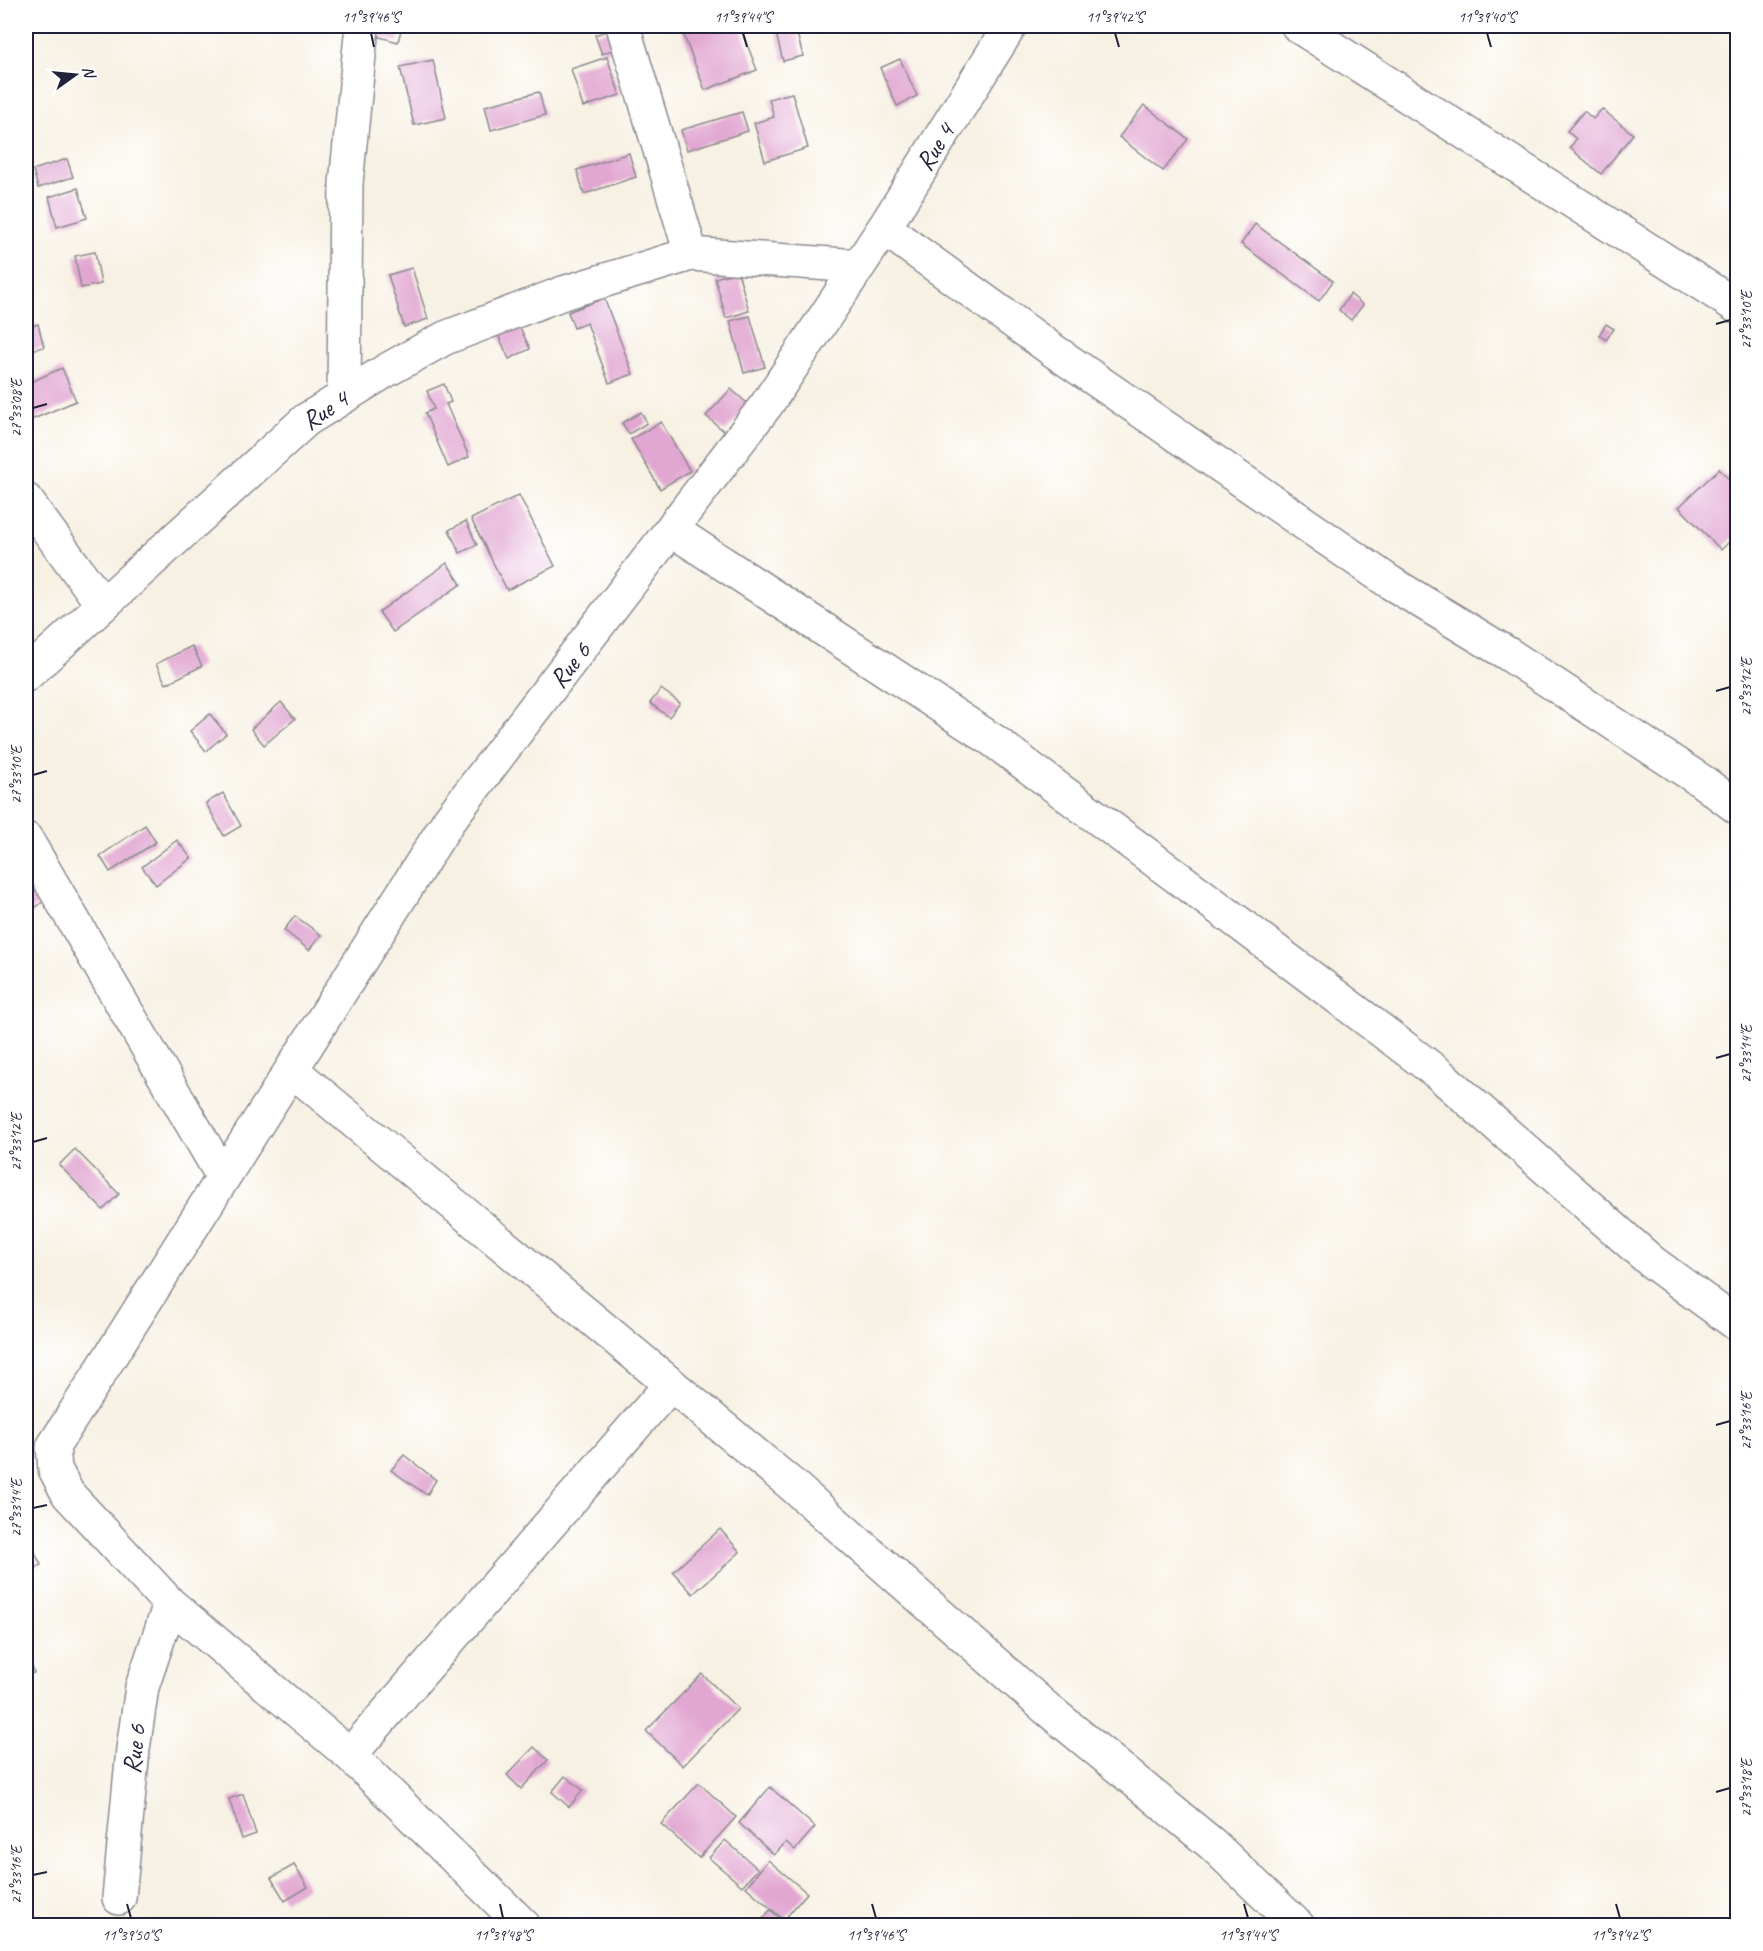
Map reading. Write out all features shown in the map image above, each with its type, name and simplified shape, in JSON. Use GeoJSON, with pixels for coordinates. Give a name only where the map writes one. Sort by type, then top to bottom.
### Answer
{"type":"FeatureCollection","features":[{"type":"Feature","properties":{"kind":"street"},"geometry":{"type":"LineString","coordinates":[[344,396],[346,183],[362,26]]}},
{"type":"Feature","properties":{"kind":"street"},"geometry":{"type":"LineString","coordinates":[[623,26],[691,254],[858,267]]}},
{"type":"Feature","properties":{"kind":"street","name":"Rue 4"},"geometry":{"type":"LineString","coordinates":[[858,267],[1010,26]]}},
{"type":"Feature","properties":{"kind":"street"},"geometry":{"type":"LineString","coordinates":[[1298,26],[1737,307]]}},
{"type":"Feature","properties":{"kind":"street"},"geometry":{"type":"LineString","coordinates":[[884,228],[1054,351],[1391,583],[1508,654],[1703,782],[1737,808]]}},
{"type":"Feature","properties":{"kind":"street","name":"Rue 4"},"geometry":{"type":"LineString","coordinates":[[26,675],[306,420],[445,338],[563,293],[691,254]]}},
{"type":"Feature","properties":{"kind":"street","name":"Rue 6"},"geometry":{"type":"LineString","coordinates":[[524,1926],[350,1755],[170,1604],[69,1494],[55,1469],[53,1447],[223,1177],[293,1071],[449,820],[767,404],[858,267]]}},
{"type":"Feature","properties":{"kind":"street"},"geometry":{"type":"LineString","coordinates":[[26,500],[102,604]]}},
{"type":"Feature","properties":{"kind":"street"},"geometry":{"type":"LineString","coordinates":[[672,530],[994,741],[1239,923],[1439,1074],[1652,1262],[1737,1325]]}},
{"type":"Feature","properties":{"kind":"street"},"geometry":{"type":"LineString","coordinates":[[26,839],[223,1177]]}},
{"type":"Feature","properties":{"kind":"street"},"geometry":{"type":"LineString","coordinates":[[293,1071],[791,1485],[1046,1708],[1212,1844],[1298,1926]]}},
{"type":"Feature","properties":{"kind":"street"},"geometry":{"type":"LineString","coordinates":[[350,1755],[671,1384]]}},
{"type":"Feature","properties":{"kind":"street","name":"Rue 6"},"geometry":{"type":"LineString","coordinates":[[119,1898],[133,1749],[142,1688],[170,1604]]}},
{"type":"Feature","properties":{"kind":"building"},"geometry":{"type":"Polygon","coordinates":[[[380,26],[402,26],[398,42],[376,36],[380,26]]]}},
{"type":"Feature","properties":{"kind":"building"},"geometry":{"type":"Polygon","coordinates":[[[680,26],[740,26],[757,70],[705,90],[680,26]]]}},
{"type":"Feature","properties":{"kind":"building"},"geometry":{"type":"Polygon","coordinates":[[[774,26],[795,26],[803,56],[783,61],[774,26]]]}},
{"type":"Feature","properties":{"kind":"building"},"geometry":{"type":"Polygon","coordinates":[[[611,29],[619,47],[602,54],[595,35],[611,29]]]}},
{"type":"Feature","properties":{"kind":"building"},"geometry":{"type":"Polygon","coordinates":[[[607,57],[620,95],[583,107],[571,69],[607,57]]]}},
{"type":"Feature","properties":{"kind":"building"},"geometry":{"type":"Polygon","coordinates":[[[900,59],[917,96],[897,106],[880,68],[900,59]]]}},
{"type":"Feature","properties":{"kind":"building"},"geometry":{"type":"Polygon","coordinates":[[[433,60],[446,118],[414,125],[400,67],[433,60]]]}},
{"type":"Feature","properties":{"kind":"building"},"geometry":{"type":"Polygon","coordinates":[[[539,92],[545,115],[491,130],[485,106],[539,92]]]}},
{"type":"Feature","properties":{"kind":"building"},"geometry":{"type":"Polygon","coordinates":[[[792,93],[808,148],[765,161],[754,123],[774,117],[769,99],[792,93]]]}},
{"type":"Feature","properties":{"kind":"building"},"geometry":{"type":"Polygon","coordinates":[[[1144,105],[1188,139],[1163,171],[1119,137],[1144,105]]]}},
{"type":"Feature","properties":{"kind":"building"},"geometry":{"type":"Polygon","coordinates":[[[1602,109],[1633,134],[1601,174],[1570,148],[1576,139],[1567,131],[1584,111],[1593,119],[1602,109]]]}},
{"type":"Feature","properties":{"kind":"building"},"geometry":{"type":"Polygon","coordinates":[[[742,112],[748,131],[687,150],[681,130],[742,112]]]}},
{"type":"Feature","properties":{"kind":"building"},"geometry":{"type":"Polygon","coordinates":[[[629,153],[636,177],[584,194],[577,170],[629,153]]]}},
{"type":"Feature","properties":{"kind":"building"},"geometry":{"type":"Polygon","coordinates":[[[67,159],[73,177],[38,188],[33,170],[67,159]]]}},
{"type":"Feature","properties":{"kind":"building"},"geometry":{"type":"Polygon","coordinates":[[[78,188],[87,218],[57,227],[49,197],[78,188]]]}},
{"type":"Feature","properties":{"kind":"building"},"geometry":{"type":"Polygon","coordinates":[[[1255,224],[1333,281],[1319,301],[1241,244],[1255,224]]]}},
{"type":"Feature","properties":{"kind":"building"},"geometry":{"type":"Polygon","coordinates":[[[95,252],[101,284],[81,288],[75,256],[95,252]]]}},
{"type":"Feature","properties":{"kind":"building"},"geometry":{"type":"Polygon","coordinates":[[[412,268],[428,319],[404,327],[388,275],[412,268]]]}},
{"type":"Feature","properties":{"kind":"building"},"geometry":{"type":"Polygon","coordinates":[[[738,272],[749,311],[726,318],[715,278],[738,272]]]}},
{"type":"Feature","properties":{"kind":"building"},"geometry":{"type":"Polygon","coordinates":[[[1350,294],[1363,305],[1351,320],[1339,310],[1350,294]]]}},
{"type":"Feature","properties":{"kind":"building"},"geometry":{"type":"Polygon","coordinates":[[[604,298],[633,374],[609,383],[587,323],[574,328],[568,312],[604,298]]]}},
{"type":"Feature","properties":{"kind":"building"},"geometry":{"type":"Polygon","coordinates":[[[750,316],[765,367],[744,373],[730,321],[750,316]]]}},
{"type":"Feature","properties":{"kind":"building"},"geometry":{"type":"Polygon","coordinates":[[[517,321],[530,349],[509,359],[496,330],[517,321]]]}},
{"type":"Feature","properties":{"kind":"building"},"geometry":{"type":"Polygon","coordinates":[[[38,324],[44,347],[26,351],[26,328],[38,324]]]}},
{"type":"Feature","properties":{"kind":"building"},"geometry":{"type":"Polygon","coordinates":[[[1606,324],[1614,329],[1606,340],[1599,335],[1606,324]]]}},
{"type":"Feature","properties":{"kind":"building"},"geometry":{"type":"Polygon","coordinates":[[[62,368],[76,401],[26,422],[26,384],[62,368]]]}},
{"type":"Feature","properties":{"kind":"building"},"geometry":{"type":"Polygon","coordinates":[[[444,384],[451,402],[446,404],[469,457],[448,467],[425,413],[434,409],[427,391],[444,384]]]}},
{"type":"Feature","properties":{"kind":"building"},"geometry":{"type":"Polygon","coordinates":[[[731,389],[749,405],[725,432],[706,416],[731,389]]]}},
{"type":"Feature","properties":{"kind":"building"},"geometry":{"type":"Polygon","coordinates":[[[641,412],[647,423],[629,434],[622,423],[641,412]]]}},
{"type":"Feature","properties":{"kind":"building"},"geometry":{"type":"Polygon","coordinates":[[[661,422],[690,471],[660,489],[631,439],[661,422]]]}},
{"type":"Feature","properties":{"kind":"building"},"geometry":{"type":"Polygon","coordinates":[[[1719,469],[1738,488],[1738,533],[1721,550],[1679,507],[1719,469]]]}},
{"type":"Feature","properties":{"kind":"building"},"geometry":{"type":"Polygon","coordinates":[[[519,495],[555,566],[507,590],[471,519],[519,495]]]}},
{"type":"Feature","properties":{"kind":"building"},"geometry":{"type":"Polygon","coordinates":[[[466,521],[477,545],[460,553],[449,530],[466,521]]]}},
{"type":"Feature","properties":{"kind":"building"},"geometry":{"type":"Polygon","coordinates":[[[447,563],[461,584],[393,632],[379,612],[447,563]]]}},
{"type":"Feature","properties":{"kind":"building"},"geometry":{"type":"Polygon","coordinates":[[[192,646],[202,666],[166,684],[156,664],[192,646]]]}},
{"type":"Feature","properties":{"kind":"building"},"geometry":{"type":"Polygon","coordinates":[[[661,689],[680,703],[669,717],[650,703],[661,689]]]}},
{"type":"Feature","properties":{"kind":"building"},"geometry":{"type":"Polygon","coordinates":[[[281,702],[295,719],[264,745],[251,729],[281,702]]]}},
{"type":"Feature","properties":{"kind":"building"},"geometry":{"type":"Polygon","coordinates":[[[210,714],[226,734],[206,751],[190,731],[210,714]]]}},
{"type":"Feature","properties":{"kind":"building"},"geometry":{"type":"Polygon","coordinates":[[[223,793],[241,826],[224,836],[206,803],[223,793]]]}},
{"type":"Feature","properties":{"kind":"building"},"geometry":{"type":"Polygon","coordinates":[[[145,825],[156,842],[110,872],[100,856],[145,825]]]}},
{"type":"Feature","properties":{"kind":"building"},"geometry":{"type":"Polygon","coordinates":[[[177,840],[191,858],[156,885],[142,867],[177,840]]]}},
{"type":"Feature","properties":{"kind":"building"},"geometry":{"type":"Polygon","coordinates":[[[37,870],[54,893],[26,915],[26,879],[37,870]]]}},
{"type":"Feature","properties":{"kind":"building"},"geometry":{"type":"Polygon","coordinates":[[[295,916],[321,935],[309,950],[284,930],[295,916]]]}},
{"type":"Feature","properties":{"kind":"building"},"geometry":{"type":"Polygon","coordinates":[[[75,1149],[119,1194],[103,1210],[59,1165],[75,1149]]]}},
{"type":"Feature","properties":{"kind":"building"},"geometry":{"type":"Polygon","coordinates":[[[404,1455],[436,1480],[427,1495],[391,1470],[404,1455]]]}},
{"type":"Feature","properties":{"kind":"building"},"geometry":{"type":"Polygon","coordinates":[[[720,1529],[740,1552],[693,1594],[673,1572],[720,1529]]]}},
{"type":"Feature","properties":{"kind":"building"},"geometry":{"type":"Polygon","coordinates":[[[26,1534],[41,1565],[26,1572],[26,1534]]]}},
{"type":"Feature","properties":{"kind":"building"},"geometry":{"type":"Polygon","coordinates":[[[26,1646],[34,1673],[26,1675],[26,1646]]]}},
{"type":"Feature","properties":{"kind":"building"},"geometry":{"type":"Polygon","coordinates":[[[702,1674],[738,1709],[683,1766],[646,1731],[702,1674]]]}},
{"type":"Feature","properties":{"kind":"building"},"geometry":{"type":"Polygon","coordinates":[[[534,1747],[548,1760],[521,1789],[507,1775],[534,1747]]]}},
{"type":"Feature","properties":{"kind":"building"},"geometry":{"type":"Polygon","coordinates":[[[565,1776],[583,1790],[569,1807],[552,1792],[565,1776]]]}},
{"type":"Feature","properties":{"kind":"building"},"geometry":{"type":"Polygon","coordinates":[[[699,1783],[736,1817],[699,1858],[661,1824],[699,1783]]]}},
{"type":"Feature","properties":{"kind":"building"},"geometry":{"type":"Polygon","coordinates":[[[770,1787],[815,1827],[795,1850],[786,1842],[774,1855],[739,1823],[770,1787]]]}},
{"type":"Feature","properties":{"kind":"building"},"geometry":{"type":"Polygon","coordinates":[[[243,1794],[256,1834],[242,1839],[229,1799],[243,1794]]]}},
{"type":"Feature","properties":{"kind":"building"},"geometry":{"type":"Polygon","coordinates":[[[725,1840],[758,1869],[742,1886],[709,1858],[725,1840]]]}},
{"type":"Feature","properties":{"kind":"building"},"geometry":{"type":"Polygon","coordinates":[[[768,1860],[807,1893],[784,1920],[746,1887],[768,1860]]]}},
{"type":"Feature","properties":{"kind":"building"},"geometry":{"type":"Polygon","coordinates":[[[294,1865],[308,1887],[285,1901],[271,1878],[294,1865]]]}},
{"type":"Feature","properties":{"kind":"building"},"geometry":{"type":"Polygon","coordinates":[[[770,1910],[784,1922],[781,1926],[757,1926],[770,1910]]]}}]}
